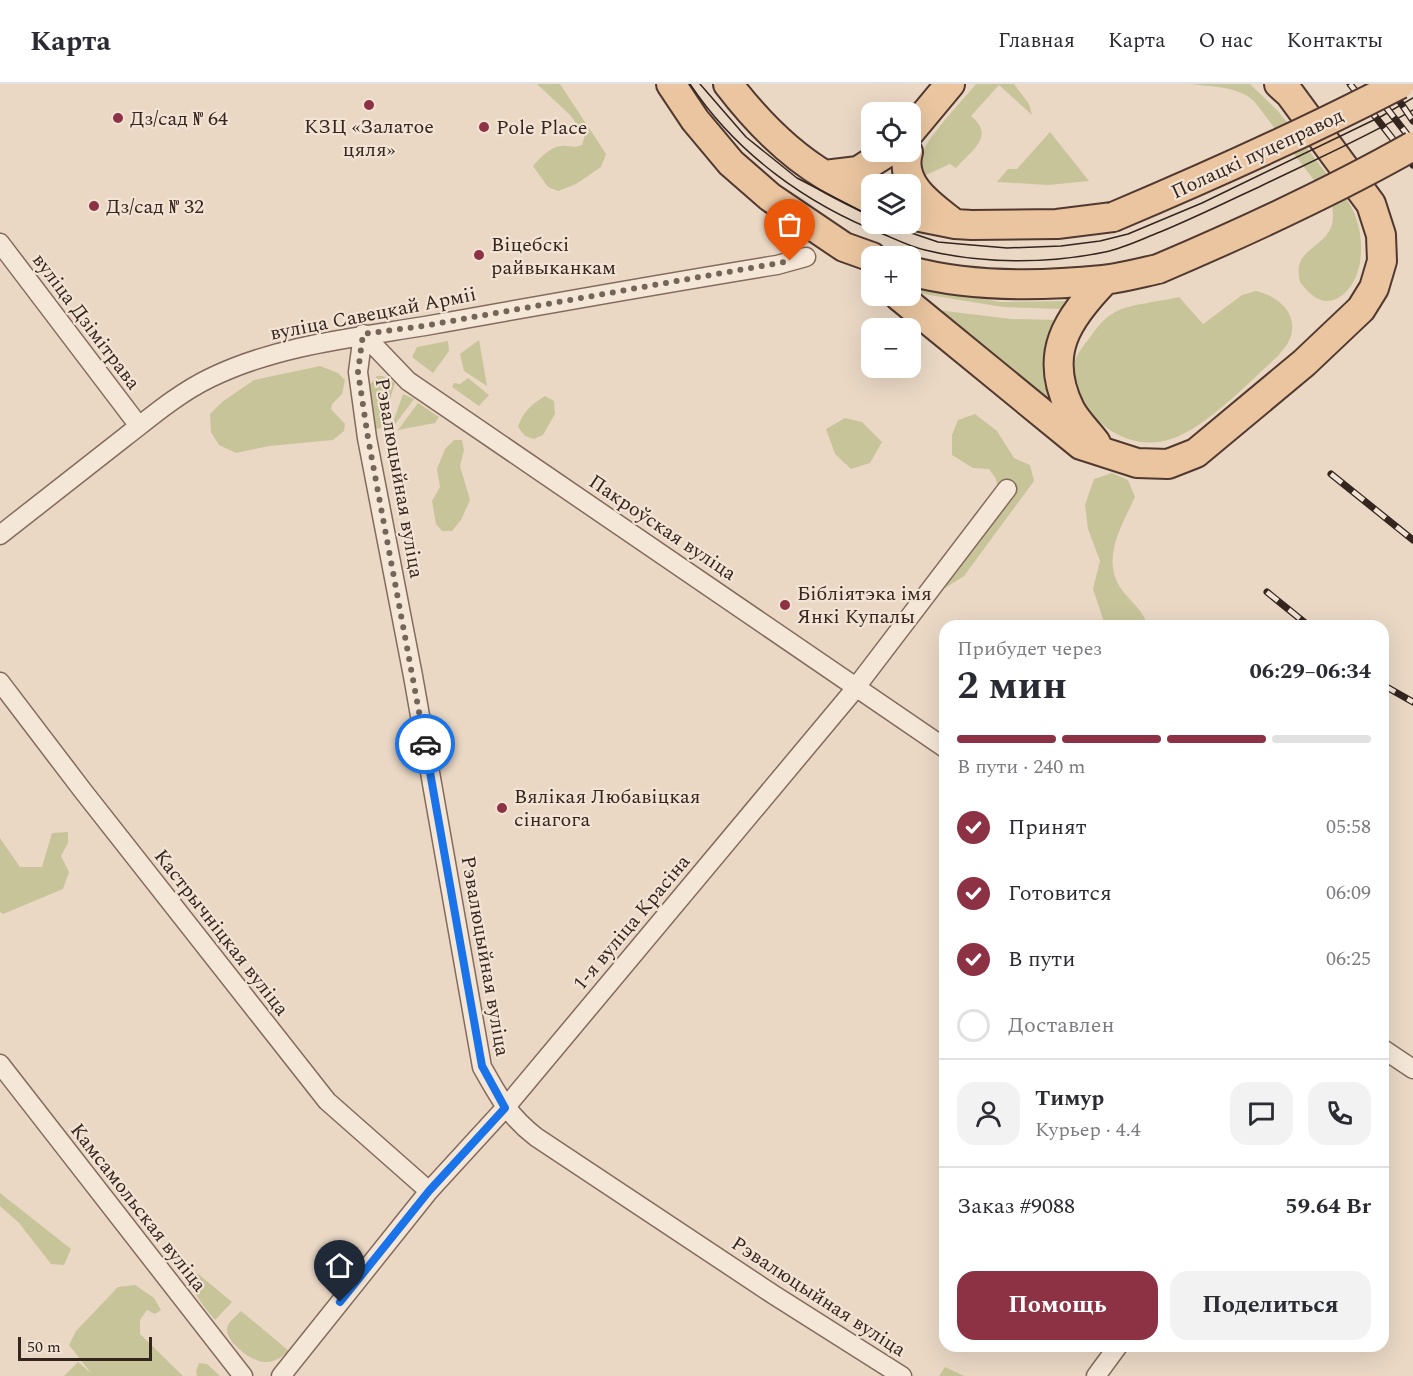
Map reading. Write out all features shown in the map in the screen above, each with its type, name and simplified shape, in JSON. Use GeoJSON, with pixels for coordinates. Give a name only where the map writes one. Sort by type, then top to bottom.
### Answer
{"type":"FeatureCollection","features":[{"type":"Feature","properties":{"kind":"main road"},"geometry":{"type":"LineString","coordinates":[[671,84],[695,120],[731,163],[770,197],[833,240],[861,263]]}},
{"type":"Feature","properties":{"kind":"main road"},"geometry":{"type":"LineString","coordinates":[[728,84],[747,109],[783,143],[825,175],[861,194]]}},
{"type":"Feature","properties":{"kind":"main road"},"geometry":{"type":"LineString","coordinates":[[921,124],[950,84]]}},
{"type":"Feature","properties":{"kind":"main road"},"geometry":{"type":"LineString","coordinates":[[911,306],[1081,445],[1137,463],[1168,464],[1196,453],[1304,363],[1361,309],[1374,288],[1382,261],[1381,235],[1371,204],[1290,94],[1279,84]]}},
{"type":"Feature","properties":{"kind":"main road","name":"Полацкі пуцеправод"},"geometry":{"type":"LineString","coordinates":[[921,217],[964,224],[1057,224],[1113,217],[1211,176],[1323,124],[1400,84]]}},
{"type":"Feature","properties":{"kind":"main road"},"geometry":{"type":"LineString","coordinates":[[921,273],[963,280],[1013,283],[1105,280],[1158,269],[1355,179],[1413,146]]}},
{"type":"Feature","properties":{"kind":"main road"},"geometry":{"type":"LineString","coordinates":[[825,175],[858,171],[872,162]]}},
{"type":"Feature","properties":{"kind":"main road"},"geometry":{"type":"LineString","coordinates":[[906,162],[910,179],[922,198],[964,224]]}},
{"type":"Feature","properties":{"kind":"main road"},"geometry":{"type":"LineString","coordinates":[[833,240],[861,252]]}},
{"type":"Feature","properties":{"kind":"main road"},"geometry":{"type":"LineString","coordinates":[[1104,454],[1070,410],[1058,374],[1060,342],[1083,302],[1105,280]]}},
{"type":"Feature","properties":{"kind":"street","name":"вуліца Дзімітрава"},"geometry":{"type":"LineString","coordinates":[[0,243],[139,426]]}},
{"type":"Feature","properties":{"kind":"street","name":"вуліца Савецкай Арміі"},"geometry":{"type":"LineString","coordinates":[[0,535],[139,426],[193,387],[232,368],[303,346],[363,334],[423,326],[569,299],[777,265],[806,257]]}},
{"type":"Feature","properties":{"kind":"street","name":"Пакроўская вуліца"},"geometry":{"type":"LineString","coordinates":[[363,334],[408,381],[939,744]]}},
{"type":"Feature","properties":{"kind":"street","name":"Рэвалюцыйная вуліца"},"geometry":{"type":"LineString","coordinates":[[363,334],[358,372],[368,438],[482,1066],[505,1108],[520,1125],[536,1137],[774,1295],[903,1376]]}},
{"type":"Feature","properties":{"kind":"street","name":"1-я вуліца Красіна"},"geometry":{"type":"LineString","coordinates":[[281,1376],[429,1191],[505,1108],[856,688],[1007,489]]}},
{"type":"Feature","properties":{"kind":"street","name":"Кастрычніцкая вуліца"},"geometry":{"type":"LineString","coordinates":[[0,682],[327,1101],[429,1191]]}},
{"type":"Feature","properties":{"kind":"street"},"geometry":{"type":"LineString","coordinates":[[1389,1053],[1413,1069]]}},
{"type":"Feature","properties":{"kind":"street","name":"Камсамольская вуліца"},"geometry":{"type":"LineString","coordinates":[[0,1064],[243,1376]]}},
{"type":"Feature","properties":{"kind":"street"},"geometry":{"type":"LineString","coordinates":[[1096,1376],[1114,1352]]}},
{"type":"Feature","properties":{"kind":"shaded area"},"geometry":{"type":"Polygon","coordinates":[[[537,84],[560,84],[606,154],[601,167],[576,184],[558,191],[548,187],[533,166],[554,148],[582,145],[585,135],[570,115],[537,84]]]}},
{"type":"Feature","properties":{"kind":"shaded area"},"geometry":{"type":"Polygon","coordinates":[[[976,84],[1014,84],[1029,104],[1032,115],[999,85],[971,116],[981,130],[981,137],[974,149],[956,168],[950,164],[926,175],[922,169],[921,157],[937,130],[976,84]]]}},
{"type":"Feature","properties":{"kind":"shaded area"},"geometry":{"type":"Polygon","coordinates":[[[1191,84],[1250,84],[1279,112],[1349,203],[1358,223],[1360,260],[1353,282],[1341,296],[1330,301],[1317,298],[1303,286],[1299,277],[1301,260],[1331,227],[1332,204],[1254,101],[1240,92],[1191,84]]]}},
{"type":"Feature","properties":{"kind":"shaded area"},"geometry":{"type":"Polygon","coordinates":[[[1050,132],[1089,181],[1048,185],[997,182],[1008,169],[1017,169],[1050,132]]]}},
{"type":"Feature","properties":{"kind":"shaded area"},"geometry":{"type":"Polygon","coordinates":[[[921,289],[1001,302],[1067,301],[1062,309],[1003,307],[921,294],[921,289]]]}},
{"type":"Feature","properties":{"kind":"shaded area"},"geometry":{"type":"Polygon","coordinates":[[[1256,291],[1270,296],[1287,310],[1292,323],[1290,338],[1278,356],[1215,413],[1174,438],[1160,442],[1147,442],[1133,441],[1109,430],[1090,411],[1077,386],[1074,364],[1099,325],[1109,316],[1130,306],[1179,297],[1203,324],[1242,295],[1256,291]]]}},
{"type":"Feature","properties":{"kind":"shaded area"},"geometry":{"type":"Polygon","coordinates":[[[929,309],[1011,319],[1061,320],[1065,420],[929,309]]]}},
{"type":"Feature","properties":{"kind":"shaded area"},"geometry":{"type":"Polygon","coordinates":[[[479,340],[487,386],[464,371],[460,354],[479,340]]]}},
{"type":"Feature","properties":{"kind":"shaded area"},"geometry":{"type":"Polygon","coordinates":[[[448,341],[449,351],[433,373],[412,357],[417,347],[448,341]]]}},
{"type":"Feature","properties":{"kind":"shaded area"},"geometry":{"type":"Polygon","coordinates":[[[320,366],[338,373],[345,380],[342,394],[332,404],[331,409],[345,424],[344,431],[333,440],[269,446],[236,453],[219,445],[211,432],[210,414],[222,402],[254,380],[320,366]]]}},
{"type":"Feature","properties":{"kind":"shaded area"},"geometry":{"type":"Polygon","coordinates":[[[377,376],[383,376],[395,383],[381,428],[376,429],[368,391],[369,385],[377,376]]]}},
{"type":"Feature","properties":{"kind":"shaded area"},"geometry":{"type":"Polygon","coordinates":[[[468,378],[489,395],[479,406],[452,387],[454,383],[460,384],[468,378]]]}},
{"type":"Feature","properties":{"kind":"shaded area"},"geometry":{"type":"Polygon","coordinates":[[[403,394],[414,399],[390,431],[403,394]]]}},
{"type":"Feature","properties":{"kind":"shaded area"},"geometry":{"type":"Polygon","coordinates":[[[545,396],[554,401],[555,414],[543,435],[534,439],[525,436],[518,427],[522,417],[545,396]]]}},
{"type":"Feature","properties":{"kind":"shaded area"},"geometry":{"type":"Polygon","coordinates":[[[418,403],[439,417],[435,423],[398,430],[418,403]]]}},
{"type":"Feature","properties":{"kind":"shaded area"},"geometry":{"type":"Polygon","coordinates":[[[975,414],[997,431],[1014,458],[1030,465],[1034,481],[964,576],[945,588],[939,579],[1001,501],[996,479],[989,469],[973,468],[952,455],[952,435],[958,420],[975,414]]]}},
{"type":"Feature","properties":{"kind":"shaded area"},"geometry":{"type":"Polygon","coordinates":[[[845,418],[862,422],[882,442],[870,463],[851,469],[835,454],[826,429],[845,418]]]}},
{"type":"Feature","properties":{"kind":"shaded area"},"geometry":{"type":"Polygon","coordinates":[[[454,440],[462,440],[464,450],[460,466],[470,500],[461,520],[452,531],[442,531],[436,524],[432,501],[440,487],[437,469],[445,449],[454,440]]]}},
{"type":"Feature","properties":{"kind":"shaded area"},"geometry":{"type":"Polygon","coordinates":[[[1112,473],[1128,480],[1135,497],[1114,546],[1113,571],[1118,583],[1146,620],[1103,619],[1093,589],[1100,561],[1088,529],[1085,505],[1094,479],[1112,473]]]}},
{"type":"Feature","properties":{"kind":"shaded area"},"geometry":{"type":"Polygon","coordinates":[[[68,832],[68,843],[61,856],[69,872],[63,889],[3,914],[0,912],[0,838],[20,867],[42,867],[52,833],[68,832]]]}},
{"type":"Feature","properties":{"kind":"shaded area"},"geometry":{"type":"Polygon","coordinates":[[[0,1193],[71,1249],[64,1265],[51,1264],[19,1223],[0,1206],[0,1193]]]}},
{"type":"Feature","properties":{"kind":"shaded area"},"geometry":{"type":"Polygon","coordinates":[[[197,1273],[232,1302],[215,1320],[195,1292],[194,1280],[197,1273]]]}},
{"type":"Feature","properties":{"kind":"shaded area"},"geometry":{"type":"Polygon","coordinates":[[[135,1285],[154,1298],[161,1310],[155,1314],[147,1310],[140,1320],[140,1334],[183,1376],[64,1376],[78,1362],[91,1373],[69,1345],[76,1331],[118,1287],[135,1285]]]}},
{"type":"Feature","properties":{"kind":"shaded area"},"geometry":{"type":"Polygon","coordinates":[[[241,1311],[289,1351],[274,1361],[264,1362],[252,1358],[239,1349],[227,1331],[229,1323],[241,1311]]]}},
{"type":"Feature","properties":{"kind":"shaded area"},"geometry":{"type":"Polygon","coordinates":[[[199,1363],[207,1364],[220,1376],[197,1376],[199,1363]]]}},
{"type":"Feature","properties":{"kind":"shaded area"},"geometry":{"type":"Polygon","coordinates":[[[945,1367],[964,1376],[939,1376],[945,1367]]]}},
{"type":"Feature","properties":{"kind":"tram line"},"geometry":{"type":"LineString","coordinates":[[690,84],[708,109],[751,154],[800,192],[827,208],[854,222],[925,250],[969,258],[1015,261],[1061,259],[1126,246],[1259,187],[1356,141],[1413,110]]}},
{"type":"Feature","properties":{"kind":"tram line"},"geometry":{"type":"LineString","coordinates":[[700,84],[746,137],[797,178],[861,211]]}},
{"type":"Feature","properties":{"kind":"tram line"},"geometry":{"type":"LineString","coordinates":[[914,234],[938,242],[1007,248],[1061,246],[1100,241],[1128,234],[1202,203],[1382,116],[1413,98]]}},
{"type":"Feature","properties":{"kind":"railway"},"geometry":{"type":"LineString","coordinates":[[1350,84],[1413,165]]}},
{"type":"Feature","properties":{"kind":"railway"},"geometry":{"type":"LineString","coordinates":[[1368,84],[1413,142]]}},
{"type":"Feature","properties":{"kind":"railway"},"geometry":{"type":"LineString","coordinates":[[1388,84],[1413,121]]}},
{"type":"Feature","properties":{"kind":"railway"},"geometry":{"type":"LineString","coordinates":[[1331,474],[1413,540]]}},
{"type":"Feature","properties":{"kind":"railway"},"geometry":{"type":"LineString","coordinates":[[1267,592],[1302,620]]}},
{"type":"Feature","properties":{"kind":"railway"},"geometry":{"type":"LineString","coordinates":[[1389,688],[1413,702]]}},
{"type":"Feature","properties":{"kind":"way so far"},"geometry":{"type":"LineString","coordinates":[[425,744],[368,438],[358,372],[363,334],[423,326],[790,261]]}},
{"type":"Feature","properties":{"kind":"place","name":"КЗЦ «Залатое цяля»"},"geometry":{"type":"Point","coordinates":[369,105]}},
{"type":"Feature","properties":{"kind":"place","name":"Дз/сад № 64"},"geometry":{"type":"Point","coordinates":[118,118]}},
{"type":"Feature","properties":{"kind":"place","name":"Pole Place"},"geometry":{"type":"Point","coordinates":[484,127]}},
{"type":"Feature","properties":{"kind":"place","name":"Дз/сад № 32"},"geometry":{"type":"Point","coordinates":[94,206]}},
{"type":"Feature","properties":{"kind":"place","name":"Віцебскі райвыканкам"},"geometry":{"type":"Point","coordinates":[479,255]}},
{"type":"Feature","properties":{"kind":"place","name":"Бібліятэка імя Янкі Купалы"},"geometry":{"type":"Point","coordinates":[785,605]}},
{"type":"Feature","properties":{"kind":"place","name":"Вялікая Любавіцкая сінагога"},"geometry":{"type":"Point","coordinates":[502,808]}},
{"type":"Feature","properties":{"kind":"route"},"geometry":{"type":"LineString","coordinates":[[340,1302],[429,1191],[505,1108],[482,1066],[425,744]]}}]}
